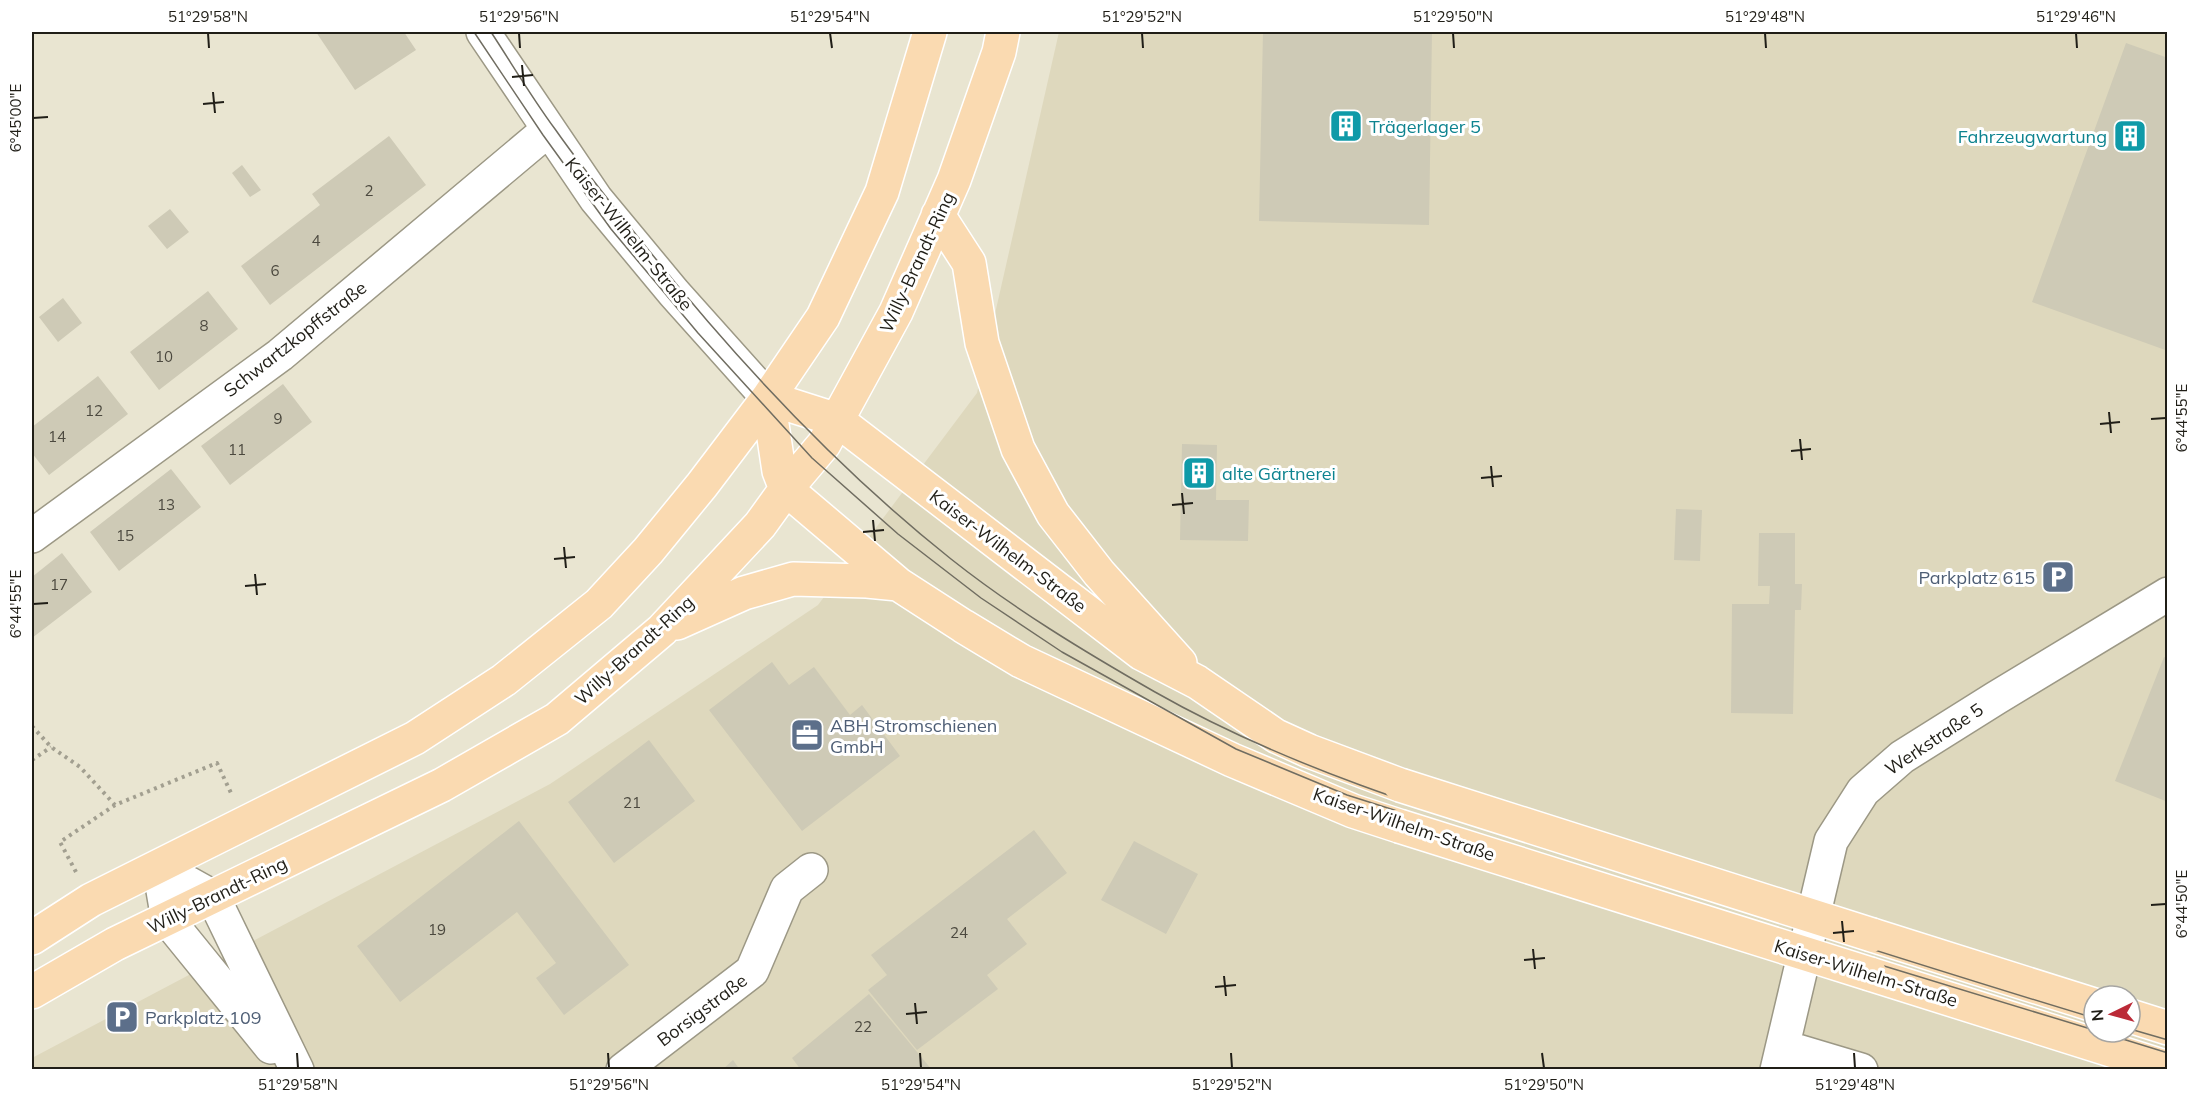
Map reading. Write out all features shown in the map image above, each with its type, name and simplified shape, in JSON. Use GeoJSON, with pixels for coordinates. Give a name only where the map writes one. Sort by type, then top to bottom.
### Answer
{"type":"FeatureCollection","features":[{"type":"Feature","properties":{"kind":"main road"},"geometry":{"type":"LineString","coordinates":[[32,938],[91,900],[415,738],[504,680],[599,604],[648,551],[689,501],[768,398],[823,317],[882,192],[930,32]]}},
{"type":"Feature","properties":{"kind":"main road","name":"Willy-Brandt-Ring"},"geometry":{"type":"LineString","coordinates":[[32,992],[94,954],[442,785],[557,719],[662,630],[760,525],[786,489],[824,444],[896,312],[958,170],[999,51],[1003,32]]}},
{"type":"Feature","properties":{"kind":"main road"},"geometry":{"type":"LineString","coordinates":[[938,215],[969,263],[981,343],[1018,449],[1053,514],[1099,573],[1197,682]]}},
{"type":"Feature","properties":{"kind":"main road"},"geometry":{"type":"LineString","coordinates":[[768,398],[778,471],[786,489]]}},
{"type":"Feature","properties":{"kind":"main road","name":"Kaiser-Wilhelm-Straße"},"geometry":{"type":"LineString","coordinates":[[768,398],[837,420],[1142,653],[1197,682],[1276,736],[1309,751],[1400,785],[2082,1001]]}},
{"type":"Feature","properties":{"kind":"main road","name":"Kaiser-Wilhelm-Straße"},"geometry":{"type":"LineString","coordinates":[[786,489],[898,584],[963,626],[1021,661],[1232,760],[1353,810],[1399,826],[2168,1068]]}},
{"type":"Feature","properties":{"kind":"main road"},"geometry":{"type":"LineString","coordinates":[[662,630],[744,593],[793,579],[898,584]]}},
{"type":"Feature","properties":{"kind":"main road"},"geometry":{"type":"LineString","coordinates":[[2142,1020],[2168,1028]]}},
{"type":"Feature","properties":{"kind":"street","name":"Kaiser-Wilhelm-Straße"},"geometry":{"type":"LineString","coordinates":[[483,32],[596,199],[674,293],[768,398]]}},
{"type":"Feature","properties":{"kind":"street","name":"Schwartzkopffstraße"},"geometry":{"type":"LineString","coordinates":[[32,536],[280,355],[548,130]]}},
{"type":"Feature","properties":{"kind":"street","name":"Werkstraße 5"},"geometry":{"type":"LineString","coordinates":[[1780,1058],[1831,841],[1863,791],[1902,757],[2168,594]]}},
{"type":"Feature","properties":{"kind":"street"},"geometry":{"type":"LineString","coordinates":[[159,867],[213,897],[297,1070]]}},
{"type":"Feature","properties":{"kind":"street"},"geometry":{"type":"LineString","coordinates":[[159,867],[168,920],[290,1070]]}},
{"type":"Feature","properties":{"kind":"street","name":"Borsigstraße"},"geometry":{"type":"LineString","coordinates":[[623,1070],[752,972],[787,889],[811,870]]}},
{"type":"Feature","properties":{"kind":"street"},"geometry":{"type":"LineString","coordinates":[[1780,1058],[1861,1070]]}},
{"type":"Feature","properties":{"kind":"path"},"geometry":{"type":"LineString","coordinates":[[32,726],[51,747],[80,767],[115,806]]}},
{"type":"Feature","properties":{"kind":"path"},"geometry":{"type":"LineString","coordinates":[[32,760],[51,747]]}},
{"type":"Feature","properties":{"kind":"shaded area"},"geometry":{"type":"Polygon","coordinates":[[[1059,32],[2167,32],[2167,1069],[32,1070],[32,1058],[550,784],[818,605],[977,393],[1059,32]]]}},
{"type":"Feature","properties":{"kind":"building"},"geometry":{"type":"Polygon","coordinates":[[[316,32],[404,32],[416,50],[355,90],[316,32]]]}},
{"type":"Feature","properties":{"kind":"building","name":"Trägerlager 5"},"geometry":{"type":"Polygon","coordinates":[[[1263,32],[1432,32],[1429,225],[1259,221],[1263,32]]]}},
{"type":"Feature","properties":{"kind":"building"},"geometry":{"type":"Polygon","coordinates":[[[2126,43],[2168,58],[2168,351],[2032,302],[2126,43]]]}},
{"type":"Feature","properties":{"kind":"building"},"geometry":{"type":"Polygon","coordinates":[[[389,136],[426,185],[270,305],[241,266],[320,205],[312,194],[389,136]]]}},
{"type":"Feature","properties":{"kind":"building"},"geometry":{"type":"Polygon","coordinates":[[[242,165],[261,190],[250,197],[232,173],[242,165]]]}},
{"type":"Feature","properties":{"kind":"building"},"geometry":{"type":"Polygon","coordinates":[[[170,209],[189,232],[167,249],[148,226],[170,209]]]}},
{"type":"Feature","properties":{"kind":"building"},"geometry":{"type":"Polygon","coordinates":[[[208,291],[238,329],[159,390],[130,352],[208,291]]]}},
{"type":"Feature","properties":{"kind":"building"},"geometry":{"type":"Polygon","coordinates":[[[63,298],[82,323],[58,342],[39,317],[63,298]]]}},
{"type":"Feature","properties":{"kind":"building"},"geometry":{"type":"Polygon","coordinates":[[[98,376],[128,414],[49,475],[32,453],[32,427],[98,376]]]}},
{"type":"Feature","properties":{"kind":"building"},"geometry":{"type":"Polygon","coordinates":[[[283,384],[312,422],[230,485],[201,446],[283,384]]]}},
{"type":"Feature","properties":{"kind":"building","name":"alte Gärtnerei"},"geometry":{"type":"Polygon","coordinates":[[[1182,444],[1217,445],[1216,500],[1249,500],[1248,541],[1180,540],[1182,444]]]}},
{"type":"Feature","properties":{"kind":"building"},"geometry":{"type":"Polygon","coordinates":[[[171,469],[201,507],[119,571],[90,532],[171,469]]]}},
{"type":"Feature","properties":{"kind":"building"},"geometry":{"type":"Polygon","coordinates":[[[1676,509],[1702,510],[1700,561],[1674,560],[1676,509]]]}},
{"type":"Feature","properties":{"kind":"building"},"geometry":{"type":"Polygon","coordinates":[[[1759,533],[1795,533],[1795,584],[1802,584],[1801,610],[1795,610],[1793,714],[1731,713],[1732,604],[1769,604],[1770,586],[1758,586],[1759,533]]]}},
{"type":"Feature","properties":{"kind":"building"},"geometry":{"type":"Polygon","coordinates":[[[62,553],[92,592],[32,638],[32,577],[62,553]]]}},
{"type":"Feature","properties":{"kind":"building"},"geometry":{"type":"Polygon","coordinates":[[[2164,657],[2168,659],[2168,802],[2115,781],[2164,657]]]}},
{"type":"Feature","properties":{"kind":"building","name":"ABH Stromschienen GmbH"},"geometry":{"type":"Polygon","coordinates":[[[772,662],[789,685],[814,667],[850,715],[862,705],[900,756],[802,831],[709,710],[772,662]]]}},
{"type":"Feature","properties":{"kind":"building"},"geometry":{"type":"Polygon","coordinates":[[[649,740],[695,801],[614,863],[568,802],[649,740]]]}},
{"type":"Feature","properties":{"kind":"building"},"geometry":{"type":"Polygon","coordinates":[[[519,821],[629,965],[564,1015],[536,978],[556,963],[517,912],[400,1002],[357,946],[519,821]]]}},
{"type":"Feature","properties":{"kind":"building"},"geometry":{"type":"Polygon","coordinates":[[[1034,830],[1067,873],[1007,919],[1027,944],[987,975],[998,989],[917,1050],[868,990],[887,975],[871,955],[1034,830]]]}},
{"type":"Feature","properties":{"kind":"building"},"geometry":{"type":"Polygon","coordinates":[[[1134,841],[1198,874],[1166,934],[1101,900],[1134,841]]]}},
{"type":"Feature","properties":{"kind":"building"},"geometry":{"type":"Polygon","coordinates":[[[869,994],[932,1070],[801,1070],[792,1058],[869,994]]]}},
{"type":"Feature","properties":{"kind":"building"},"geometry":{"type":"Polygon","coordinates":[[[733,1060],[740,1070],[722,1070],[733,1060]]]}},
{"type":"Feature","properties":{"kind":"tram line"},"geometry":{"type":"LineString","coordinates":[[474,32],[543,135],[611,229],[698,333],[812,458],[898,534],[981,598],[1062,652],[1236,749],[1347,795],[1871,962],[2082,1026]]}},
{"type":"Feature","properties":{"kind":"tram line"},"geometry":{"type":"LineString","coordinates":[[491,32],[530,93],[602,192],[720,335],[792,414],[869,489],[951,559],[1025,613],[1076,646],[1210,721],[1323,771],[1382,793],[2082,1014]]}},
{"type":"Feature","properties":{"kind":"tram line"},"geometry":{"type":"LineString","coordinates":[[2142,1032],[2168,1040]]}},
{"type":"Feature","properties":{"kind":"tram line"},"geometry":{"type":"LineString","coordinates":[[2139,1044],[2168,1053]]}},
{"type":"Feature","properties":{"kind":"place","name":"Trägerlager 5"},"geometry":{"type":"Point","coordinates":[1346,126]}},
{"type":"Feature","properties":{"kind":"place","name":"Fahrzeugwartung"},"geometry":{"type":"Point","coordinates":[2130,136]}},
{"type":"Feature","properties":{"kind":"place","name":"alte Gärtnerei"},"geometry":{"type":"Point","coordinates":[1199,473]}},
{"type":"Feature","properties":{"kind":"place","name":"Parkplatz 615"},"geometry":{"type":"Point","coordinates":[2058,577]}},
{"type":"Feature","properties":{"kind":"place","name":"ABH Stromschienen GmbH"},"geometry":{"type":"Point","coordinates":[807,735]}},
{"type":"Feature","properties":{"kind":"place","name":"Parkplatz 109"},"geometry":{"type":"Point","coordinates":[122,1017]}}]}
